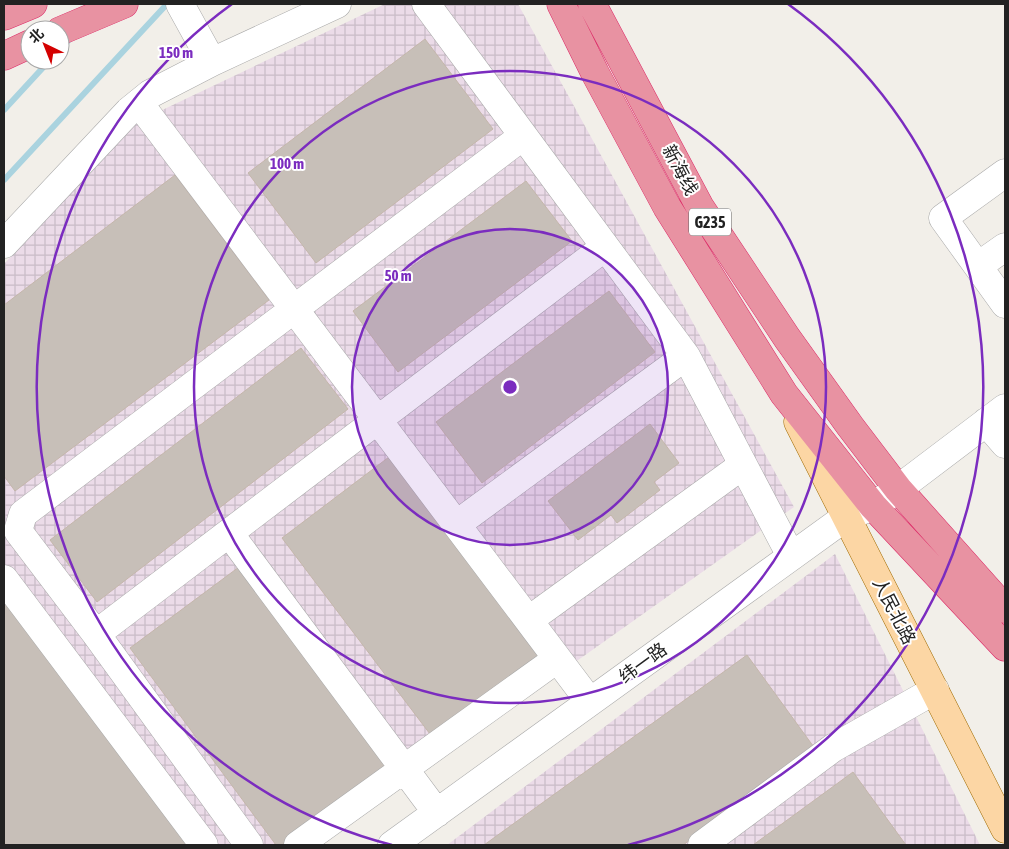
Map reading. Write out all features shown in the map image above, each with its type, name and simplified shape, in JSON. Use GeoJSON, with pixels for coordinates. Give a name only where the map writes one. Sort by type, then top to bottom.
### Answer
{"type":"FeatureCollection","features":[{"type":"Feature","properties":{"kind":"highway"},"geometry":{"type":"LineString","coordinates":[[4,16],[33,4]]}},
{"type":"Feature","properties":{"kind":"highway"},"geometry":{"type":"LineString","coordinates":[[70,27],[124,4]]}},
{"type":"Feature","properties":{"kind":"highway","name":"新海线"},"geometry":{"type":"LineString","coordinates":[[561,4],[595,73],[667,207],[784,394]]}},
{"type":"Feature","properties":{"kind":"highway","name":"新海线"},"geometry":{"type":"LineString","coordinates":[[592,4],[700,207],[787,338],[898,489]]}},
{"type":"Feature","properties":{"kind":"highway"},"geometry":{"type":"LineString","coordinates":[[4,56],[20,49]]}},
{"type":"Feature","properties":{"kind":"highway","name":"G235"},"geometry":{"type":"LineString","coordinates":[[784,394],[873,506],[1005,647]]}},
{"type":"Feature","properties":{"kind":"highway","name":"G235"},"geometry":{"type":"LineString","coordinates":[[898,489],[1005,609]]}},
{"type":"Feature","properties":{"kind":"main road","name":"人民北路"},"geometry":{"type":"LineString","coordinates":[[784,394],[1005,829]]}},
{"type":"Feature","properties":{"kind":"street"},"geometry":{"type":"LineString","coordinates":[[4,244],[129,111],[150,94],[212,62],[337,4]]}},
{"type":"Feature","properties":{"kind":"street"},"geometry":{"type":"LineString","coordinates":[[426,4],[686,356],[791,556]]}},
{"type":"Feature","properties":{"kind":"street"},"geometry":{"type":"LineString","coordinates":[[186,15],[212,62]]}},
{"type":"Feature","properties":{"kind":"street"},"geometry":{"type":"LineString","coordinates":[[139,103],[590,702]]}},
{"type":"Feature","properties":{"kind":"street"},"geometry":{"type":"LineString","coordinates":[[249,845],[96,634],[18,531],[23,514],[523,136]]}},
{"type":"Feature","properties":{"kind":"street"},"geometry":{"type":"LineString","coordinates":[[1005,172],[943,218],[1005,304]]}},
{"type":"Feature","properties":{"kind":"street"},"geometry":{"type":"LineString","coordinates":[[96,634],[605,247]]}},
{"type":"Feature","properties":{"kind":"street"},"geometry":{"type":"LineString","coordinates":[[978,266],[1005,247]]}},
{"type":"Feature","properties":{"kind":"street"},"geometry":{"type":"LineString","coordinates":[[456,524],[686,356]]}},
{"type":"Feature","properties":{"kind":"street"},"geometry":{"type":"LineString","coordinates":[[996,415],[1005,444]]}},
{"type":"Feature","properties":{"kind":"street","name":"纬一路"},"geometry":{"type":"LineString","coordinates":[[392,845],[791,556],[846,517],[873,506],[898,489],[996,415]]}},
{"type":"Feature","properties":{"kind":"street"},"geometry":{"type":"LineString","coordinates":[[529,620],[743,465]]}},
{"type":"Feature","properties":{"kind":"street"},"geometry":{"type":"LineString","coordinates":[[229,533],[437,813]]}},
{"type":"Feature","properties":{"kind":"street"},"geometry":{"type":"LineString","coordinates":[[4,579],[204,845]]}},
{"type":"Feature","properties":{"kind":"street"},"geometry":{"type":"LineString","coordinates":[[298,845],[557,658]]}},
{"type":"Feature","properties":{"kind":"street"},"geometry":{"type":"LineString","coordinates":[[702,845],[833,748],[935,690]]}},
{"type":"Feature","properties":{"kind":"shaded area"},"geometry":{"type":"Polygon","coordinates":[[[385,4],[518,4],[794,507],[317,845],[4,845],[4,264],[137,122],[385,4]]]}},
{"type":"Feature","properties":{"kind":"shaded area"},"geometry":{"type":"Polygon","coordinates":[[[835,554],[980,845],[447,845],[835,554]]]}},
{"type":"Feature","properties":{"kind":"building"},"geometry":{"type":"Polygon","coordinates":[[[425,39],[493,129],[316,263],[248,173],[425,39]]]}},
{"type":"Feature","properties":{"kind":"building"},"geometry":{"type":"Polygon","coordinates":[[[175,175],[269,300],[15,491],[4,476],[4,305],[175,175]]]}},
{"type":"Feature","properties":{"kind":"building"},"geometry":{"type":"Polygon","coordinates":[[[526,181],[572,241],[398,372],[353,311],[526,181]]]}},
{"type":"Feature","properties":{"kind":"building"},"geometry":{"type":"Polygon","coordinates":[[[609,291],[655,352],[482,483],[436,422],[609,291]]]}},
{"type":"Feature","properties":{"kind":"building"},"geometry":{"type":"Polygon","coordinates":[[[301,348],[348,409],[97,602],[50,540],[301,348]]]}},
{"type":"Feature","properties":{"kind":"building"},"geometry":{"type":"Polygon","coordinates":[[[650,424],[679,463],[654,482],[660,490],[617,523],[611,515],[578,540],[548,501],[650,424]]]}},
{"type":"Feature","properties":{"kind":"building"},"geometry":{"type":"Polygon","coordinates":[[[389,457],[540,658],[433,738],[282,538],[389,457]]]}},
{"type":"Feature","properties":{"kind":"building"},"geometry":{"type":"Polygon","coordinates":[[[239,567],[388,768],[284,845],[276,845],[130,648],[239,567]]]}},
{"type":"Feature","properties":{"kind":"building"},"geometry":{"type":"Polygon","coordinates":[[[4,595],[192,845],[6,845],[4,842],[4,595]]]}},
{"type":"Feature","properties":{"kind":"building"},"geometry":{"type":"Polygon","coordinates":[[[747,655],[816,750],[683,845],[484,845],[747,655]]]}},
{"type":"Feature","properties":{"kind":"building"},"geometry":{"type":"Polygon","coordinates":[[[853,772],[906,845],[753,845],[853,772]]]}},
{"type":"Feature","properties":{"kind":"waterway"},"geometry":{"type":"LineString","coordinates":[[4,180],[167,4]]}},
{"type":"Feature","properties":{"kind":"waterway"},"geometry":{"type":"LineString","coordinates":[[4,110],[41,70]]}}]}
